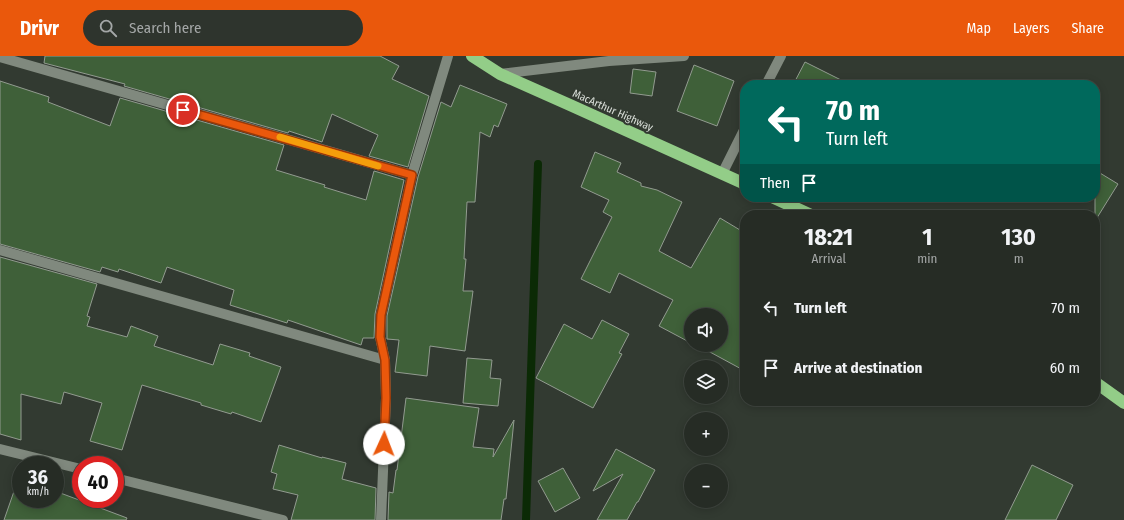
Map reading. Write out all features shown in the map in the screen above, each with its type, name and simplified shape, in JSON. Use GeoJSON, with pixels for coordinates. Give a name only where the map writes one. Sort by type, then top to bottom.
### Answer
{"type":"FeatureCollection","features":[{"type":"Feature","properties":{"kind":"highway","name":"MacArthur Highway"},"geometry":{"type":"LineString","coordinates":[[472,56],[500,74],[570,104],[740,182]]}},
{"type":"Feature","properties":{"kind":"highway"},"geometry":{"type":"LineString","coordinates":[[783,202],[800,210]]}},
{"type":"Feature","properties":{"kind":"highway"},"geometry":{"type":"LineString","coordinates":[[1100,386],[1124,403]]}},
{"type":"Feature","properties":{"kind":"street"},"geometry":{"type":"LineString","coordinates":[[381,520],[386,398],[385,360],[380,337],[381,315],[412,175],[448,56]]}},
{"type":"Feature","properties":{"kind":"street"},"geometry":{"type":"LineString","coordinates":[[500,74],[609,61],[684,56]]}},
{"type":"Feature","properties":{"kind":"street"},"geometry":{"type":"LineString","coordinates":[[769,80],[781,56]]}},
{"type":"Feature","properties":{"kind":"street"},"geometry":{"type":"LineString","coordinates":[[0,57],[412,175]]}},
{"type":"Feature","properties":{"kind":"street"},"geometry":{"type":"LineString","coordinates":[[722,174],[740,138]]}},
{"type":"Feature","properties":{"kind":"street"},"geometry":{"type":"LineString","coordinates":[[0,250],[385,360]]}},
{"type":"Feature","properties":{"kind":"street"},"geometry":{"type":"LineString","coordinates":[[0,449],[72,467]]}},
{"type":"Feature","properties":{"kind":"street"},"geometry":{"type":"LineString","coordinates":[[124,480],[283,520]]}},
{"type":"Feature","properties":{"kind":"building"},"geometry":{"type":"Polygon","coordinates":[[[45,56],[380,56],[399,66],[392,79],[429,96],[408,167],[369,156],[378,135],[332,114],[322,142],[289,131],[288,133],[124,86],[125,84],[44,63],[45,56]]]}},
{"type":"Feature","properties":{"kind":"building"},"geometry":{"type":"Polygon","coordinates":[[[805,62],[841,80],[796,80],[805,62]]]}},
{"type":"Feature","properties":{"kind":"building"},"geometry":{"type":"Polygon","coordinates":[[[694,65],[734,81],[717,126],[677,111],[694,65]]]}},
{"type":"Feature","properties":{"kind":"building"},"geometry":{"type":"Polygon","coordinates":[[[633,69],[656,72],[652,96],[630,93],[633,69]]]}},
{"type":"Feature","properties":{"kind":"building"},"geometry":{"type":"Polygon","coordinates":[[[0,81],[49,97],[48,102],[110,126],[120,98],[284,145],[276,170],[325,185],[324,187],[366,200],[374,171],[404,180],[375,314],[374,338],[363,338],[361,345],[288,320],[287,323],[230,305],[234,290],[167,267],[161,283],[119,269],[118,272],[102,267],[100,272],[0,244],[0,81]]]}},
{"type":"Feature","properties":{"kind":"building"},"geometry":{"type":"Polygon","coordinates":[[[460,85],[507,104],[498,127],[494,125],[490,137],[480,132],[475,202],[467,202],[464,259],[466,259],[463,291],[473,291],[465,351],[430,346],[427,376],[395,372],[399,340],[387,339],[387,316],[418,177],[441,102],[451,107],[460,85]]]}},
{"type":"Feature","properties":{"kind":"building"},"geometry":{"type":"Polygon","coordinates":[[[595,152],[621,163],[617,172],[641,183],[641,186],[657,190],[682,202],[659,251],[691,268],[720,218],[740,230],[740,368],[728,362],[728,360],[725,360],[710,352],[728,352],[728,308],[684,308],[684,339],[659,326],[673,300],[619,273],[610,293],[581,279],[612,217],[603,212],[609,200],[581,187],[595,152]]]}},
{"type":"Feature","properties":{"kind":"building"},"geometry":{"type":"Polygon","coordinates":[[[1100,173],[1118,184],[1100,213],[1100,210],[1095,210],[1095,202],[1100,202],[1100,173]]]}},
{"type":"Feature","properties":{"kind":"building"},"geometry":{"type":"Polygon","coordinates":[[[0,257],[97,284],[87,316],[90,317],[87,326],[127,337],[131,326],[158,336],[154,346],[213,365],[220,344],[250,353],[249,356],[281,367],[261,422],[232,412],[231,414],[201,405],[201,403],[142,385],[122,450],[90,441],[102,403],[64,392],[61,404],[21,394],[21,440],[0,434],[0,257]]]}},
{"type":"Feature","properties":{"kind":"building"},"geometry":{"type":"Polygon","coordinates":[[[602,320],[629,334],[619,353],[622,354],[593,408],[536,378],[564,324],[592,339],[602,320]]]}},
{"type":"Feature","properties":{"kind":"building"},"geometry":{"type":"Polygon","coordinates":[[[467,358],[492,360],[490,378],[501,379],[498,406],[463,403],[467,358]]]}},
{"type":"Feature","properties":{"kind":"building"},"geometry":{"type":"Polygon","coordinates":[[[406,398],[479,408],[473,447],[494,449],[493,457],[514,420],[506,499],[504,499],[501,520],[388,520],[389,492],[393,493],[406,398]]]}},
{"type":"Feature","properties":{"kind":"building"},"geometry":{"type":"Polygon","coordinates":[[[279,445],[322,458],[346,463],[342,479],[376,488],[375,520],[291,520],[298,495],[273,489],[277,474],[271,472],[279,445]]]}},
{"type":"Feature","properties":{"kind":"building"},"geometry":{"type":"Polygon","coordinates":[[[616,449],[655,470],[627,520],[597,520],[623,474],[593,491],[616,449]]]}},
{"type":"Feature","properties":{"kind":"building"},"geometry":{"type":"Polygon","coordinates":[[[1032,465],[1073,485],[1056,520],[1005,520],[1032,465]]]}},
{"type":"Feature","properties":{"kind":"building"},"geometry":{"type":"Polygon","coordinates":[[[563,468],[580,498],[555,512],[538,481],[563,468]]]}},
{"type":"Feature","properties":{"kind":"building"},"geometry":{"type":"Polygon","coordinates":[[[64,494],[72,497],[72,508],[100,508],[127,518],[126,520],[4,520],[12,497],[12,508],[64,508],[64,494]]]}},
{"type":"Feature","properties":{"kind":"waterway"},"geometry":{"type":"LineString","coordinates":[[526,520],[538,164]]}},
{"type":"Feature","properties":{"kind":"slow traffic"},"geometry":{"type":"LineString","coordinates":[[280,137],[378,166]]}},
{"type":"Feature","properties":{"kind":"route"},"geometry":{"type":"LineString","coordinates":[[183,110],[412,175],[381,315],[380,337],[385,360],[386,398],[384,444]]}}]}
